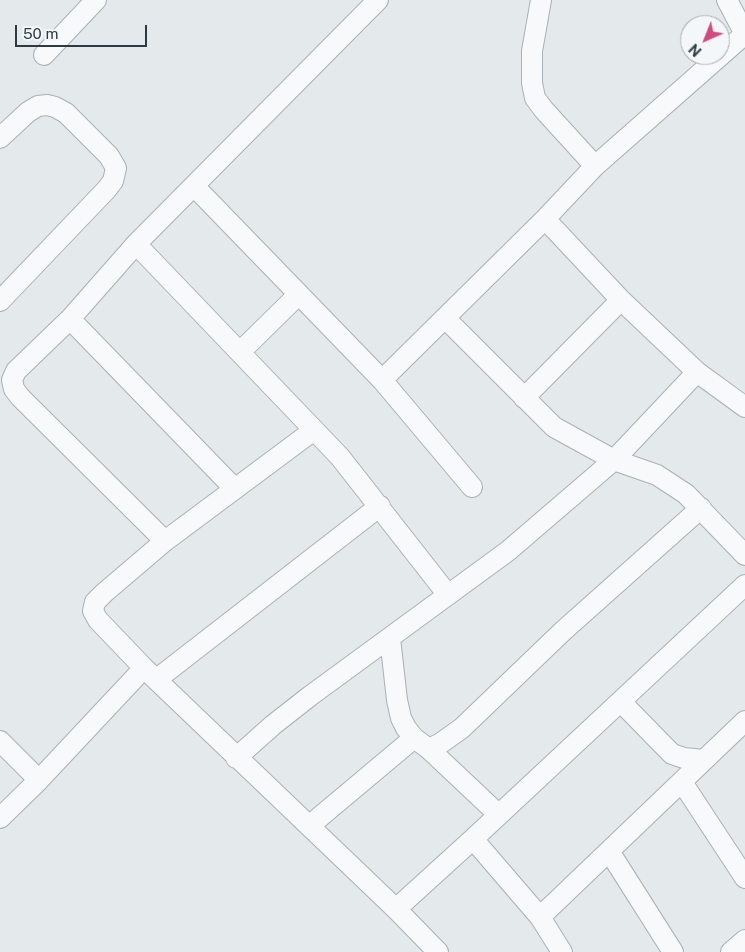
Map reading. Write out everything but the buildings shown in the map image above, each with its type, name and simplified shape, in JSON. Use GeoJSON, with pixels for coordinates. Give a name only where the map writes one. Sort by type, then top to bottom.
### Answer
{"type":"FeatureCollection","features":[{"type":"Feature","properties":{"kind":"street"},"geometry":{"type":"LineString","coordinates":[[44,55],[96,0]]}},
{"type":"Feature","properties":{"kind":"street"},"geometry":{"type":"LineString","coordinates":[[165,541],[20,397],[14,389],[12,380],[16,371],[70,319],[136,244],[378,0]]}},
{"type":"Feature","properties":{"kind":"street"},"geometry":{"type":"LineString","coordinates":[[541,0],[532,51],[532,83],[535,98],[595,166]]}},
{"type":"Feature","properties":{"kind":"street"},"geometry":{"type":"LineString","coordinates":[[382,380],[545,219],[595,166],[745,34],[727,0]]}},
{"type":"Feature","properties":{"kind":"street"},"geometry":{"type":"LineString","coordinates":[[0,138],[28,112],[38,106],[55,107],[66,113],[109,156],[116,168],[113,181],[107,188],[0,301]]}},
{"type":"Feature","properties":{"kind":"street"},"geometry":{"type":"LineString","coordinates":[[194,186],[382,380],[472,487]]}},
{"type":"Feature","properties":{"kind":"street"},"geometry":{"type":"LineString","coordinates":[[545,219],[621,300],[697,372],[745,407]]}},
{"type":"Feature","properties":{"kind":"street"},"geometry":{"type":"LineString","coordinates":[[136,244],[340,457],[448,595]]}},
{"type":"Feature","properties":{"kind":"street"},"geometry":{"type":"LineString","coordinates":[[240,352],[299,294]]}},
{"type":"Feature","properties":{"kind":"street"},"geometry":{"type":"LineString","coordinates":[[524,398],[621,300]]}},
{"type":"Feature","properties":{"kind":"street"},"geometry":{"type":"LineString","coordinates":[[444,318],[554,427],[614,460],[657,475],[686,494],[745,554]]}},
{"type":"Feature","properties":{"kind":"street"},"geometry":{"type":"LineString","coordinates":[[70,319],[235,489]]}},
{"type":"Feature","properties":{"kind":"street"},"geometry":{"type":"LineString","coordinates":[[236,758],[273,724],[508,551],[614,460],[697,372]]}},
{"type":"Feature","properties":{"kind":"street"},"geometry":{"type":"LineString","coordinates":[[314,430],[165,541],[104,593],[95,602],[93,611],[98,620],[151,674],[236,758],[396,909],[438,952]]}},
{"type":"Feature","properties":{"kind":"street"},"geometry":{"type":"LineString","coordinates":[[0,818],[151,674],[380,506]]}},
{"type":"Feature","properties":{"kind":"street"},"geometry":{"type":"LineString","coordinates":[[309,826],[421,744],[441,743],[462,728],[563,631],[701,508]]}},
{"type":"Feature","properties":{"kind":"street"},"geometry":{"type":"LineString","coordinates":[[396,909],[745,585]]}},
{"type":"Feature","properties":{"kind":"street"},"geometry":{"type":"LineString","coordinates":[[390,638],[401,718],[406,728],[499,815]]}},
{"type":"Feature","properties":{"kind":"street"},"geometry":{"type":"LineString","coordinates":[[621,702],[672,754],[684,758],[704,760]]}},
{"type":"Feature","properties":{"kind":"street"},"geometry":{"type":"LineString","coordinates":[[540,917],[745,721]]}},
{"type":"Feature","properties":{"kind":"street"},"geometry":{"type":"LineString","coordinates":[[0,741],[39,780]]}},
{"type":"Feature","properties":{"kind":"street"},"geometry":{"type":"LineString","coordinates":[[682,782],[745,878]]}},
{"type":"Feature","properties":{"kind":"street"},"geometry":{"type":"LineString","coordinates":[[473,839],[540,917],[562,952]]}},
{"type":"Feature","properties":{"kind":"street"},"geometry":{"type":"LineString","coordinates":[[609,851],[673,952]]}},
{"type":"Feature","properties":{"kind":"street"},"geometry":{"type":"LineString","coordinates":[[731,952],[745,940]]}}]}
